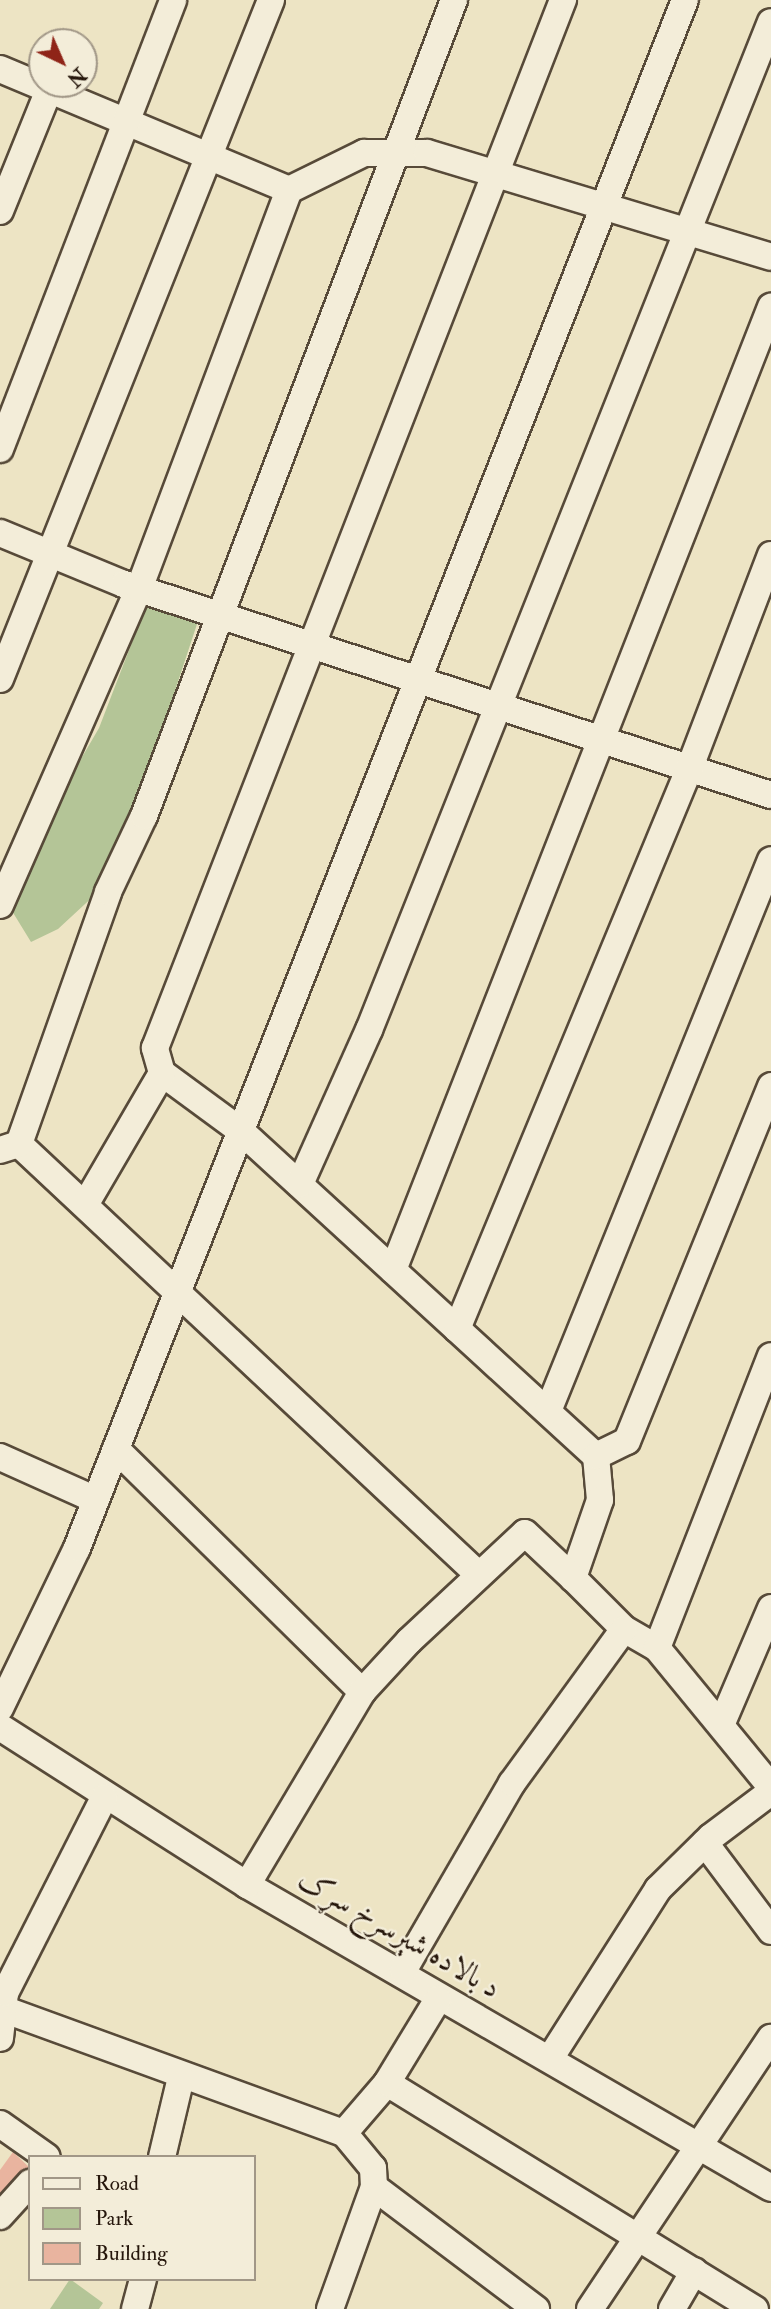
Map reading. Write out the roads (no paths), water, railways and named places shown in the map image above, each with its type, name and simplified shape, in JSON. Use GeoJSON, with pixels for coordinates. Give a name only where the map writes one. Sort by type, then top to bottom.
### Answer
{"type":"FeatureCollection","features":[{"type":"Feature","properties":{"kind":"street"},"geometry":{"type":"LineString","coordinates":[[0,449],[173,0]]}},
{"type":"Feature","properties":{"kind":"street"},"geometry":{"type":"LineString","coordinates":[[0,679],[271,0]]}},
{"type":"Feature","properties":{"kind":"street"},"geometry":{"type":"LineString","coordinates":[[454,0],[393,153],[144,816],[108,892],[9,1147],[85,1205],[479,1575]]}},
{"type":"Feature","properties":{"kind":"street"},"geometry":{"type":"LineString","coordinates":[[563,0],[155,1048],[162,1073],[242,1131],[596,1456],[600,1500],[573,1578]]}},
{"type":"Feature","properties":{"kind":"street"},"geometry":{"type":"LineString","coordinates":[[0,1708],[96,1500],[685,0]]}},
{"type":"Feature","properties":{"kind":"street"},"geometry":{"type":"LineString","coordinates":[[300,1184],[499,707],[771,22]]}},
{"type":"Feature","properties":{"kind":"street"},"geometry":{"type":"LineString","coordinates":[[0,69],[28,81]]}},
{"type":"Feature","properties":{"kind":"street"},"geometry":{"type":"LineString","coordinates":[[0,211],[46,98]]}},
{"type":"Feature","properties":{"kind":"street"},"geometry":{"type":"LineString","coordinates":[[68,98],[289,190]]}},
{"type":"Feature","properties":{"kind":"street"},"geometry":{"type":"LineString","coordinates":[[0,903],[139,589],[289,190],[364,153],[427,153],[771,257]]}},
{"type":"Feature","properties":{"kind":"street"},"geometry":{"type":"LineString","coordinates":[[393,1270],[771,307]]}},
{"type":"Feature","properties":{"kind":"street"},"geometry":{"type":"LineString","coordinates":[[0,533],[139,589],[771,795]]}},
{"type":"Feature","properties":{"kind":"street"},"geometry":{"type":"LineString","coordinates":[[457,1329],[690,767],[771,555]]}},
{"type":"Feature","properties":{"kind":"street"},"geometry":{"type":"LineString","coordinates":[[548,1411],[771,860]]}},
{"type":"Feature","properties":{"kind":"street"},"geometry":{"type":"LineString","coordinates":[[85,1205],[162,1073]]}},
{"type":"Feature","properties":{"kind":"street"},"geometry":{"type":"LineString","coordinates":[[596,1456],[627,1441],[771,1086]]}},
{"type":"Feature","properties":{"kind":"street"},"geometry":{"type":"LineString","coordinates":[[657,1648],[771,1356]]}},
{"type":"Feature","properties":{"kind":"street"},"geometry":{"type":"LineString","coordinates":[[116,1449],[362,1692]]}},
{"type":"Feature","properties":{"kind":"street"},"geometry":{"type":"LineString","coordinates":[[0,1457],[96,1500]]}},
{"type":"Feature","properties":{"kind":"street"},"geometry":{"type":"LineString","coordinates":[[247,1885],[362,1692],[525,1533],[624,1629],[657,1648],[722,1723],[771,1790],[705,1843],[658,1889],[551,2057]]}},
{"type":"Feature","properties":{"kind":"street"},"geometry":{"type":"LineString","coordinates":[[722,1723],[771,1608]]}},
{"type":"Feature","properties":{"kind":"street"},"geometry":{"type":"LineString","coordinates":[[403,1971],[512,1783],[624,1629]]}},
{"type":"Feature","properties":{"kind":"street","name":"د بالاده شېرسرخ سړک"},"geometry":{"type":"LineString","coordinates":[[0,1727],[104,1798],[247,1885],[403,1971],[438,1999],[551,2057],[771,2188]]}},
{"type":"Feature","properties":{"kind":"street"},"geometry":{"type":"LineString","coordinates":[[0,2038],[1,2009],[5,1993],[104,1798]]}},
{"type":"Feature","properties":{"kind":"street"},"geometry":{"type":"LineString","coordinates":[[705,1843],[771,1931]]}},
{"type":"Feature","properties":{"kind":"street"},"geometry":{"type":"LineString","coordinates":[[344,2133],[387,2083],[438,1999]]}},
{"type":"Feature","properties":{"kind":"street"},"geometry":{"type":"LineString","coordinates":[[1,2009],[181,2077],[344,2133],[373,2168],[374,2187],[330,2309]]}},
{"type":"Feature","properties":{"kind":"street"},"geometry":{"type":"LineString","coordinates":[[590,2309],[696,2145],[771,2038]]}},
{"type":"Feature","properties":{"kind":"street"},"geometry":{"type":"LineString","coordinates":[[162,2155],[181,2077]]}},
{"type":"Feature","properties":{"kind":"street"},"geometry":{"type":"LineString","coordinates":[[387,2083],[638,2232],[755,2309]]}},
{"type":"Feature","properties":{"kind":"street"},"geometry":{"type":"LineString","coordinates":[[0,2124],[44,2155]]}},
{"type":"Feature","properties":{"kind":"street"},"geometry":{"type":"LineString","coordinates":[[0,2216],[28,2185]]}},
{"type":"Feature","properties":{"kind":"street"},"geometry":{"type":"LineString","coordinates":[[374,2187],[536,2309]]}},
{"type":"Feature","properties":{"kind":"street"},"geometry":{"type":"LineString","coordinates":[[672,2309],[694,2271]]}},
{"type":"Feature","properties":{"kind":"street"},"geometry":{"type":"LineString","coordinates":[[135,2309],[142,2281]]}}]}
